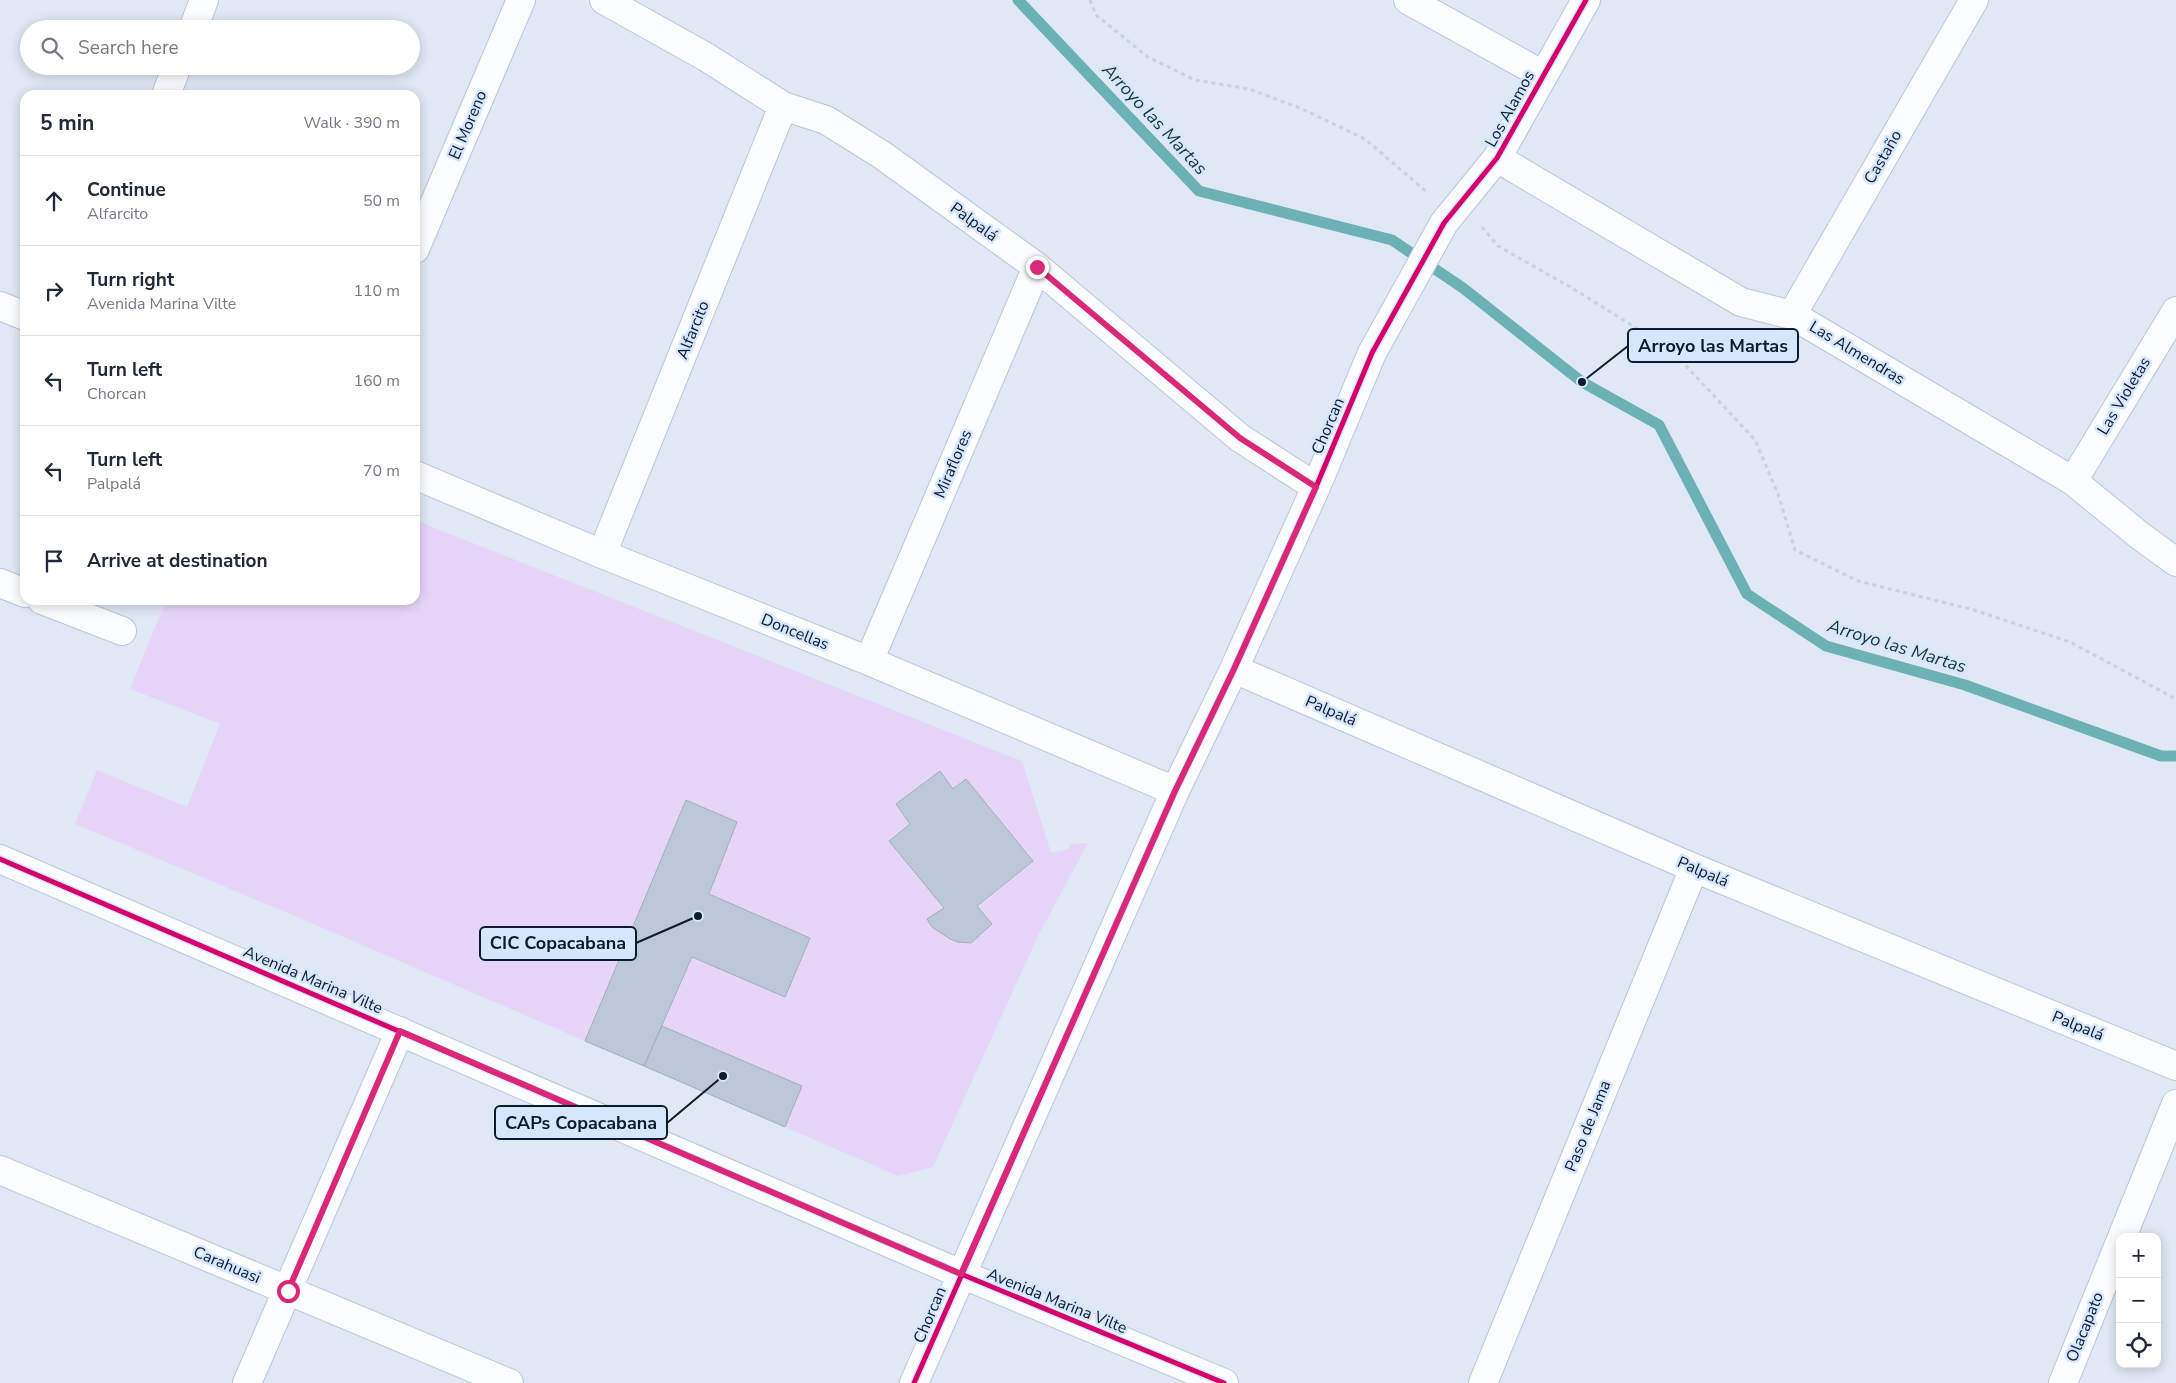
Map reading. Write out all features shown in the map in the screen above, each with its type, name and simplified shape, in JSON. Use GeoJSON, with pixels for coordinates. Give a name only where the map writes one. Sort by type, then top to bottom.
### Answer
{"type":"FeatureCollection","features":[{"type":"Feature","properties":{"kind":"street"},"geometry":{"type":"LineString","coordinates":[[196,20],[204,0]]}},
{"type":"Feature","properties":{"kind":"street","name":"El Moreno"},"geometry":{"type":"LineString","coordinates":[[420,237],[521,0]]}},
{"type":"Feature","properties":{"kind":"street","name":"Palpalá"},"geometry":{"type":"LineString","coordinates":[[604,0],[706,57],[784,106],[826,120],[882,154],[1037,267],[1240,438],[1316,487]]}},
{"type":"Feature","properties":{"kind":"street"},"geometry":{"type":"LineString","coordinates":[[1408,0],[1543,76]]}},
{"type":"Feature","properties":{"kind":"street","name":"Los Alamos"},"geometry":{"type":"LineString","coordinates":[[1451,215],[1497,158],[1586,0]]}},
{"type":"Feature","properties":{"kind":"street","name":"Castaño"},"geometry":{"type":"LineString","coordinates":[[1792,315],[1974,0]]}},
{"type":"Feature","properties":{"kind":"street"},"geometry":{"type":"LineString","coordinates":[[168,90],[174,75]]}},
{"type":"Feature","properties":{"kind":"street","name":"Alfarcito"},"geometry":{"type":"LineString","coordinates":[[602,554],[784,106]]}},
{"type":"Feature","properties":{"kind":"street","name":"Las Almendras"},"geometry":{"type":"LineString","coordinates":[[1497,158],[1741,302],[1792,315],[2073,481],[2139,535],[2176,562]]}},
{"type":"Feature","properties":{"kind":"street","name":"Chorcan"},"geometry":{"type":"LineString","coordinates":[[914,1383],[1175,791],[1234,669],[1316,487],[1372,353],[1451,215]]}},
{"type":"Feature","properties":{"kind":"street","name":"Miraflores"},"geometry":{"type":"LineString","coordinates":[[869,662],[1037,267]]}},
{"type":"Feature","properties":{"kind":"street"},"geometry":{"type":"LineString","coordinates":[[0,306],[20,314]]}},
{"type":"Feature","properties":{"kind":"street","name":"Las Violetas"},"geometry":{"type":"LineString","coordinates":[[2073,481],[2176,310]]}},
{"type":"Feature","properties":{"kind":"street","name":"Doncellas"},"geometry":{"type":"LineString","coordinates":[[420,476],[602,554],[869,662],[1175,791]]}},
{"type":"Feature","properties":{"kind":"street"},"geometry":{"type":"LineString","coordinates":[[0,583],[20,591]]}},
{"type":"Feature","properties":{"kind":"street"},"geometry":{"type":"LineString","coordinates":[[54,605],[122,632]]}},
{"type":"Feature","properties":{"kind":"street","name":"Palpalá"},"geometry":{"type":"LineString","coordinates":[[1234,669],[1694,868],[2176,1066]]}},
{"type":"Feature","properties":{"kind":"street","name":"Avenida Marina Vilte"},"geometry":{"type":"LineString","coordinates":[[0,859],[961,1274],[1224,1383]]}},
{"type":"Feature","properties":{"kind":"street","name":"Paso de Jama"},"geometry":{"type":"LineString","coordinates":[[1483,1383],[1694,868]]}},
{"type":"Feature","properties":{"kind":"street"},"geometry":{"type":"LineString","coordinates":[[247,1383],[400,1031]]}},
{"type":"Feature","properties":{"kind":"street"},"geometry":{"type":"LineString","coordinates":[[2124,1233],[2176,1104]]}},
{"type":"Feature","properties":{"kind":"street","name":"Carahuasi"},"geometry":{"type":"LineString","coordinates":[[0,1170],[509,1383]]}},
{"type":"Feature","properties":{"kind":"street","name":"Olacapato"},"geometry":{"type":"LineString","coordinates":[[2062,1383],[2116,1252]]}},
{"type":"Feature","properties":{"kind":"path"},"geometry":{"type":"LineString","coordinates":[[1090,0],[1096,15],[1148,57],[1195,80],[1249,88],[1300,108],[1365,140],[1451,215],[1469,212],[1498,246],[1572,288],[1670,349],[1755,440],[1778,494],[1796,550],[1858,581],[1974,610],[2070,642],[2176,699]]}},
{"type":"Feature","properties":{"kind":"shaded area"},"geometry":{"type":"Polygon","coordinates":[[[420,522],[1022,761],[1051,853],[1069,849],[1070,844],[1088,843],[1038,936],[933,1167],[898,1176],[785,1127],[802,1086],[662,1026],[692,957],[809,938],[709,894],[737,822],[687,800],[585,1041],[75,824],[97,770],[187,807],[220,724],[130,689],[164,605],[420,605],[420,522]]]}},
{"type":"Feature","properties":{"kind":"building"},"geometry":{"type":"Polygon","coordinates":[[[940,771],[953,789],[966,779],[1033,861],[977,906],[992,924],[971,943],[950,939],[932,927],[927,919],[944,908],[889,841],[910,824],[896,804],[940,771]]]}},
{"type":"Feature","properties":{"kind":"building"},"geometry":{"type":"Polygon","coordinates":[[[686,800],[737,822],[709,894],[810,938],[785,997],[692,957],[644,1066],[585,1041],[686,800]]]}},
{"type":"Feature","properties":{"kind":"building"},"geometry":{"type":"Polygon","coordinates":[[[662,1026],[802,1086],[785,1127],[644,1066],[662,1026]]]}},
{"type":"Feature","properties":{"kind":"waterway","name":"Arroyo las Martas"},"geometry":{"type":"LineString","coordinates":[[1018,0],[1199,191],[1392,240],[1463,288],[1582,382],[1659,425],[1747,594],[1826,646],[1965,685],[2161,756],[2176,756]]}},
{"type":"Feature","properties":{"kind":"cycle path"},"geometry":{"type":"LineString","coordinates":[[914,1383],[1175,791],[1234,669],[1316,487],[1372,353],[1444,223],[1497,158],[1586,0]]}},
{"type":"Feature","properties":{"kind":"cycle path"},"geometry":{"type":"LineString","coordinates":[[0,859],[961,1274],[1224,1383]]}},
{"type":"Feature","properties":{"kind":"place","name":"Arroyo las Martas"},"geometry":{"type":"Point","coordinates":[1582,382]}},
{"type":"Feature","properties":{"kind":"place","name":"CIC Copacabana"},"geometry":{"type":"Point","coordinates":[698,916]}},
{"type":"Feature","properties":{"kind":"place","name":"CAPs Copacabana"},"geometry":{"type":"Point","coordinates":[723,1076]}},
{"type":"Feature","properties":{"kind":"route"},"geometry":{"type":"LineString","coordinates":[[288,1291],[400,1031],[961,1274],[1175,791],[1234,669],[1316,487],[1240,438],[1037,267]]}}]}
